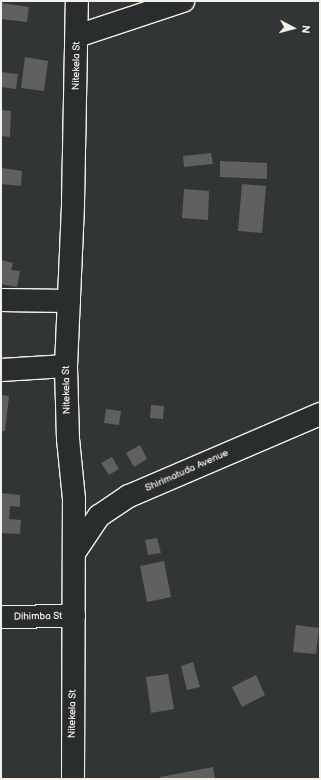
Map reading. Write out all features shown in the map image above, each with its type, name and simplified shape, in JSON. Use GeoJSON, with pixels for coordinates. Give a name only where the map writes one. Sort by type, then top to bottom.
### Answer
{"type":"FeatureCollection","features":[{"type":"Feature","properties":{"kind":"street","name":"Nitekela St"},"geometry":{"type":"LineString","coordinates":[[73,779],[74,499],[68,439],[66,366],[77,1]]}},
{"type":"Feature","properties":{"kind":"street"},"geometry":{"type":"LineString","coordinates":[[77,36],[182,1]]}},
{"type":"Feature","properties":{"kind":"street"},"geometry":{"type":"LineString","coordinates":[[1,300],[69,301]]}},
{"type":"Feature","properties":{"kind":"street"},"geometry":{"type":"LineString","coordinates":[[1,370],[66,366]]}},
{"type":"Feature","properties":{"kind":"street","name":"Shirimatuda Avenue"},"geometry":{"type":"LineString","coordinates":[[73,554],[99,516],[130,496],[320,414]]}},
{"type":"Feature","properties":{"kind":"street","name":"Dihimba St"},"geometry":{"type":"LineString","coordinates":[[1,617],[74,616]]}},
{"type":"Feature","properties":{"kind":"building"},"geometry":{"type":"Polygon","coordinates":[[[1,3],[29,7],[27,22],[1,19],[1,3]]]}},
{"type":"Feature","properties":{"kind":"building"},"geometry":{"type":"Polygon","coordinates":[[[25,57],[48,61],[44,91],[21,88],[25,57]]]}},
{"type":"Feature","properties":{"kind":"building"},"geometry":{"type":"Polygon","coordinates":[[[1,72],[18,74],[16,89],[1,87],[1,72]]]}},
{"type":"Feature","properties":{"kind":"building"},"geometry":{"type":"Polygon","coordinates":[[[1,110],[11,111],[10,137],[1,136],[1,110]]]}},
{"type":"Feature","properties":{"kind":"building"},"geometry":{"type":"Polygon","coordinates":[[[211,153],[213,164],[184,167],[183,156],[211,153]]]}},
{"type":"Feature","properties":{"kind":"building"},"geometry":{"type":"Polygon","coordinates":[[[220,161],[267,163],[267,179],[220,177],[220,161]]]}},
{"type":"Feature","properties":{"kind":"building"},"geometry":{"type":"Polygon","coordinates":[[[2,168],[22,171],[21,186],[1,184],[2,168]]]}},
{"type":"Feature","properties":{"kind":"building"},"geometry":{"type":"Polygon","coordinates":[[[242,184],[266,186],[262,233],[238,231],[242,184]]]}},
{"type":"Feature","properties":{"kind":"building"},"geometry":{"type":"Polygon","coordinates":[[[184,189],[209,191],[208,220],[182,218],[184,189]]]}},
{"type":"Feature","properties":{"kind":"building"},"geometry":{"type":"Polygon","coordinates":[[[1,260],[13,263],[11,270],[20,271],[17,287],[1,284],[1,260]]]}},
{"type":"Feature","properties":{"kind":"building"},"geometry":{"type":"Polygon","coordinates":[[[1,395],[9,396],[5,431],[1,431],[1,395]]]}},
{"type":"Feature","properties":{"kind":"building"},"geometry":{"type":"Polygon","coordinates":[[[151,405],[164,406],[163,419],[150,418],[151,405]]]}},
{"type":"Feature","properties":{"kind":"building"},"geometry":{"type":"Polygon","coordinates":[[[106,409],[121,411],[119,425],[104,423],[106,409]]]}},
{"type":"Feature","properties":{"kind":"building"},"geometry":{"type":"Polygon","coordinates":[[[140,445],[147,459],[134,467],[126,453],[140,445]]]}},
{"type":"Feature","properties":{"kind":"building"},"geometry":{"type":"Polygon","coordinates":[[[112,457],[119,469],[109,475],[101,463],[112,457]]]}},
{"type":"Feature","properties":{"kind":"building"},"geometry":{"type":"Polygon","coordinates":[[[1,493],[20,495],[20,507],[10,506],[9,519],[21,520],[20,534],[1,533],[1,493]]]}},
{"type":"Feature","properties":{"kind":"building"},"geometry":{"type":"Polygon","coordinates":[[[157,538],[161,553],[148,555],[145,540],[157,538]]]}},
{"type":"Feature","properties":{"kind":"building"},"geometry":{"type":"Polygon","coordinates":[[[164,561],[171,597],[147,602],[140,566],[164,561]]]}},
{"type":"Feature","properties":{"kind":"building"},"geometry":{"type":"Polygon","coordinates":[[[296,625],[319,628],[316,654],[293,652],[296,625]]]}},
{"type":"Feature","properties":{"kind":"building"},"geometry":{"type":"Polygon","coordinates":[[[193,662],[200,687],[187,690],[181,666],[193,662]]]}},
{"type":"Feature","properties":{"kind":"building"},"geometry":{"type":"Polygon","coordinates":[[[168,674],[174,709],[151,713],[146,677],[168,674]]]}},
{"type":"Feature","properties":{"kind":"building"},"geometry":{"type":"Polygon","coordinates":[[[256,675],[265,695],[242,707],[232,687],[256,675]]]}},
{"type":"Feature","properties":{"kind":"building"},"geometry":{"type":"Polygon","coordinates":[[[213,767],[215,779],[161,779],[160,777],[213,767]]]}}]}
